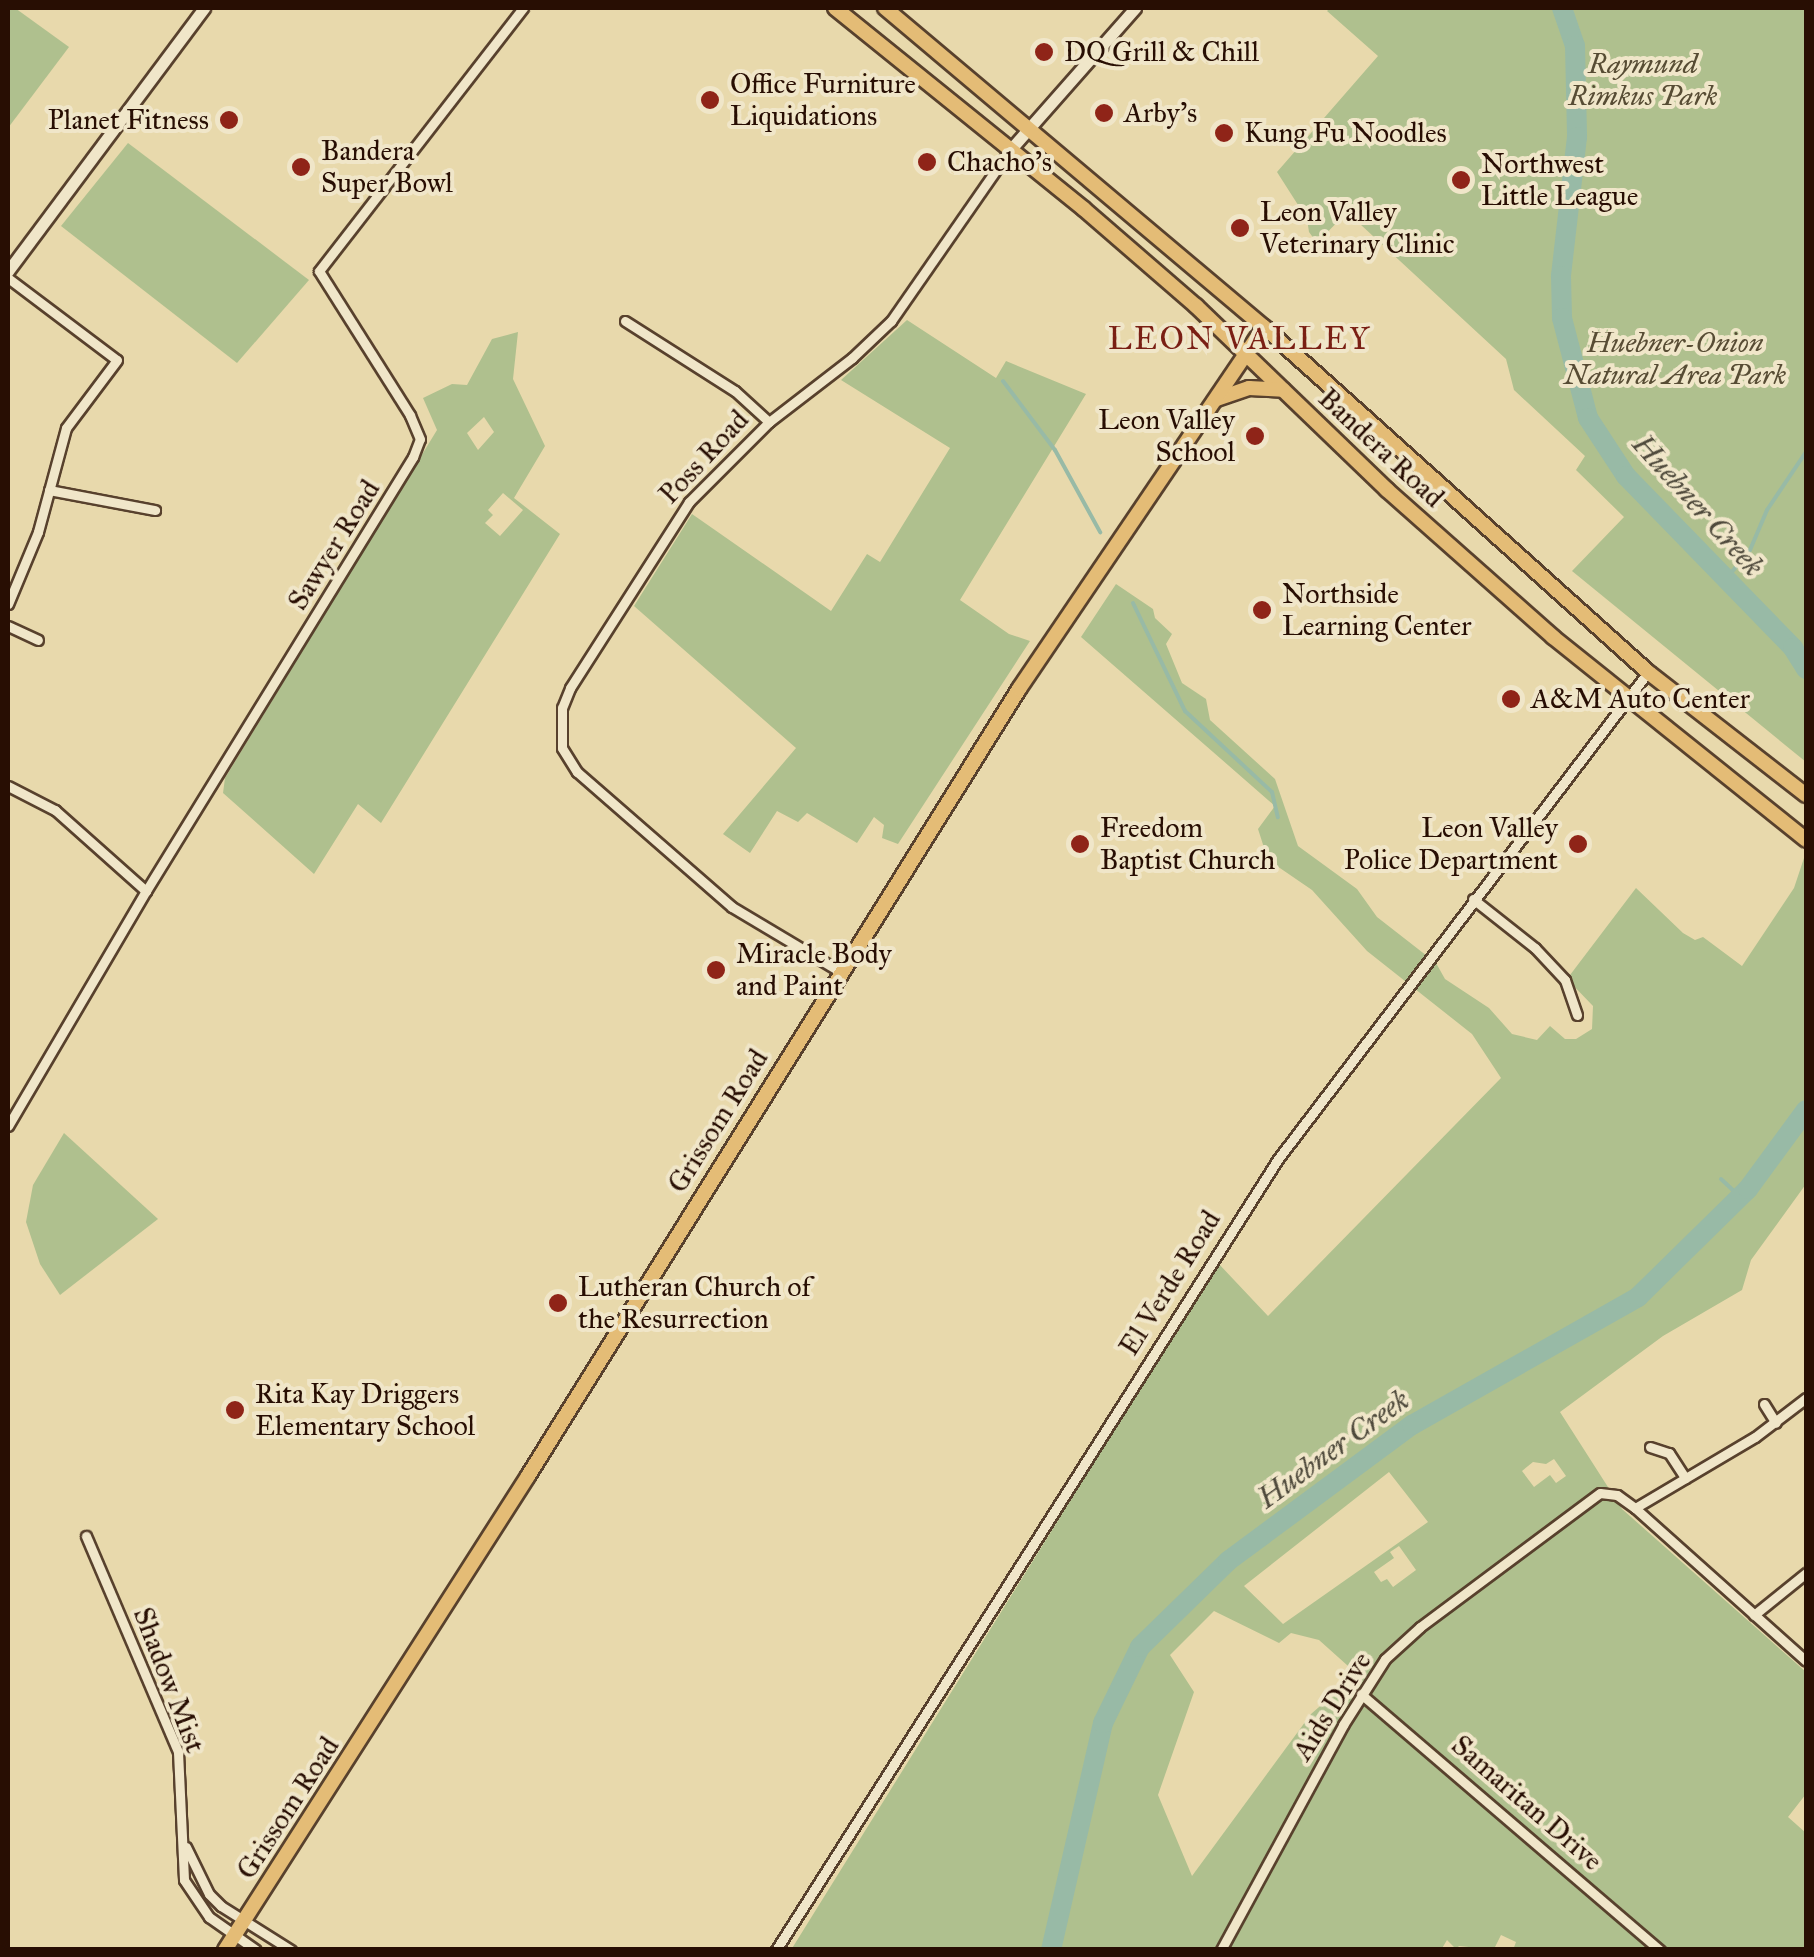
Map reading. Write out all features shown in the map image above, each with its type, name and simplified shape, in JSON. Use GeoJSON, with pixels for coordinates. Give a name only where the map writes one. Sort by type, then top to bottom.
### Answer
{"type":"FeatureCollection","features":[{"type":"Feature","properties":{"kind":"main road","name":"Bandera Road"},"geometry":{"type":"LineString","coordinates":[[885,8],[1264,327],[1648,672],[1806,796]]}},
{"type":"Feature","properties":{"kind":"main road","name":"Bandera Road"},"geometry":{"type":"LineString","coordinates":[[839,9],[1088,212],[1246,354],[1387,490],[1627,700],[1806,840]]}},
{"type":"Feature","properties":{"kind":"main road","name":"Grissom Road"},"geometry":{"type":"LineString","coordinates":[[225,1950],[1024,682],[1264,327]]}},
{"type":"Feature","properties":{"kind":"main road"},"geometry":{"type":"LineString","coordinates":[[1216,399],[1249,388],[1284,391]]}},
{"type":"Feature","properties":{"kind":"street"},"geometry":{"type":"LineString","coordinates":[[8,604],[38,532],[66,428],[117,360],[8,274],[204,8]]}},
{"type":"Feature","properties":{"kind":"street","name":"Sawyer Road"},"geometry":{"type":"LineString","coordinates":[[8,1126],[146,891],[403,477],[420,439],[319,272],[523,8]]}},
{"type":"Feature","properties":{"kind":"street","name":"Poss Road"},"geometry":{"type":"LineString","coordinates":[[841,972],[732,908],[576,772],[560,735],[562,708],[570,688],[689,502],[770,422],[852,358],[891,321],[1010,150],[1135,8]]}},
{"type":"Feature","properties":{"kind":"street"},"geometry":{"type":"LineString","coordinates":[[625,321],[735,391],[770,422]]}},
{"type":"Feature","properties":{"kind":"street"},"geometry":{"type":"LineString","coordinates":[[49,490],[154,510]]}},
{"type":"Feature","properties":{"kind":"street"},"geometry":{"type":"LineString","coordinates":[[8,626],[38,640]]}},
{"type":"Feature","properties":{"kind":"street","name":"El Verde Road"},"geometry":{"type":"LineString","coordinates":[[776,1950],[1224,1238],[1473,899],[1648,672]]}},
{"type":"Feature","properties":{"kind":"street"},"geometry":{"type":"LineString","coordinates":[[8,786],[56,810],[146,891]]}},
{"type":"Feature","properties":{"kind":"street"},"geometry":{"type":"LineString","coordinates":[[1473,899],[1535,948],[1565,980],[1577,1015]]}},
{"type":"Feature","properties":{"kind":"street"},"geometry":{"type":"LineString","coordinates":[[1806,1398],[1776,1423],[1634,1508],[1806,1661]]}},
{"type":"Feature","properties":{"kind":"street"},"geometry":{"type":"LineString","coordinates":[[1764,1404],[1776,1423]]}},
{"type":"Feature","properties":{"kind":"street"},"geometry":{"type":"LineString","coordinates":[[1650,1447],[1670,1453],[1685,1478]]}},
{"type":"Feature","properties":{"kind":"street","name":"Aids Drive"},"geometry":{"type":"LineString","coordinates":[[1221,1950],[1361,1694],[1385,1659],[1420,1627],[1589,1501],[1608,1493],[1634,1508]]}},
{"type":"Feature","properties":{"kind":"street","name":"Shadow Mist"},"geometry":{"type":"LineString","coordinates":[[86,1536],[178,1752],[185,1846],[181,1867],[196,1901],[256,1950]]}},
{"type":"Feature","properties":{"kind":"street"},"geometry":{"type":"LineString","coordinates":[[1754,1615],[1806,1573]]}},
{"type":"Feature","properties":{"kind":"street","name":"Samaritan Drive"},"geometry":{"type":"LineString","coordinates":[[1361,1694],[1660,1950]]}},
{"type":"Feature","properties":{"kind":"street","name":"Shadow Mist"},"geometry":{"type":"LineString","coordinates":[[185,1846],[209,1894],[291,1950]]}},
{"type":"Feature","properties":{"kind":"green space"},"geometry":{"type":"Polygon","coordinates":[[[8,8],[15,8],[69,47],[8,128],[8,8]]]}},
{"type":"Feature","properties":{"kind":"green space"},"geometry":{"type":"Polygon","coordinates":[[[1806,8],[1806,762],[1572,571],[1624,517],[1576,470],[1585,456],[1514,390],[1506,359],[1347,212],[1317,243],[1309,232],[1307,219],[1277,172],[1378,56],[1327,11],[1806,8]]]}},
{"type":"Feature","properties":{"kind":"green space"},"geometry":{"type":"Polygon","coordinates":[[[128,143],[309,280],[237,363],[61,226],[128,143]]]}},
{"type":"Feature","properties":{"kind":"green space"},"geometry":{"type":"Polygon","coordinates":[[[907,320],[996,378],[1006,361],[1086,394],[960,600],[1009,634],[1030,641],[898,844],[882,838],[884,825],[874,817],[857,843],[807,813],[798,822],[777,811],[750,853],[723,834],[796,748],[634,606],[692,514],[831,611],[867,554],[880,562],[950,448],[841,380],[907,320]]]}},
{"type":"Feature","properties":{"kind":"green space"},"geometry":{"type":"Polygon","coordinates":[[[518,332],[513,379],[545,446],[514,498],[560,534],[381,823],[358,804],[314,874],[223,793],[225,778],[437,430],[423,398],[452,384],[467,385],[492,339],[518,332]],[[484,417],[467,433],[478,450],[494,432],[484,417]],[[503,493],[488,510],[493,515],[485,523],[500,536],[523,510],[503,493]]]}},
{"type":"Feature","properties":{"kind":"green space"},"geometry":{"type":"Polygon","coordinates":[[[1116,584],[1153,609],[1155,618],[1172,634],[1166,644],[1182,683],[1206,699],[1210,720],[1275,779],[1298,846],[1357,889],[1377,917],[1436,963],[1445,979],[1489,1008],[1512,1034],[1537,1040],[1550,1026],[1565,1039],[1576,1039],[1592,1029],[1593,1006],[1567,979],[1636,888],[1683,933],[1695,940],[1703,937],[1742,966],[1794,888],[1806,852],[1806,1184],[1751,1260],[1742,1290],[1663,1336],[1560,1412],[1622,1509],[1806,1672],[1806,1794],[1788,1817],[1806,1833],[1806,1949],[1513,1950],[1516,1942],[1501,1935],[1495,1947],[1498,1950],[1459,1946],[1456,1949],[1447,1940],[1441,1950],[791,1950],[1218,1263],[1268,1316],[1501,1078],[1472,1034],[1367,951],[1312,890],[1268,860],[1258,829],[1275,806],[1081,637],[1116,584]],[[1554,1459],[1546,1464],[1533,1462],[1522,1471],[1534,1487],[1550,1475],[1556,1483],[1566,1476],[1554,1459]],[[1389,1472],[1244,1586],[1283,1624],[1428,1522],[1389,1472]],[[1399,1546],[1390,1552],[1394,1558],[1374,1572],[1381,1582],[1387,1579],[1393,1587],[1416,1570],[1399,1546]],[[1214,1611],[1170,1655],[1194,1692],[1158,1795],[1192,1876],[1311,1714],[1357,1674],[1319,1640],[1291,1633],[1279,1643],[1214,1611]]]}},
{"type":"Feature","properties":{"kind":"green space"},"geometry":{"type":"Polygon","coordinates":[[[64,1133],[158,1219],[60,1295],[40,1264],[26,1222],[33,1185],[64,1133]]]}},
{"type":"Feature","properties":{"kind":"waterway","name":"Huebner Creek"},"geometry":{"type":"LineString","coordinates":[[1562,8],[1575,46],[1577,137],[1561,276],[1562,318],[1588,418],[1626,476],[1793,648],[1806,669]]}},
{"type":"Feature","properties":{"kind":"waterway"},"geometry":{"type":"LineString","coordinates":[[1003,381],[1055,450],[1100,532]]}},
{"type":"Feature","properties":{"kind":"waterway"},"geometry":{"type":"LineString","coordinates":[[1727,578],[1750,550],[1767,510],[1806,452]]}},
{"type":"Feature","properties":{"kind":"waterway"},"geometry":{"type":"LineString","coordinates":[[1133,603],[1185,711],[1272,792],[1278,817]]}},
{"type":"Feature","properties":{"kind":"waterway","name":"Huebner Creek"},"geometry":{"type":"LineString","coordinates":[[1051,1950],[1103,1723],[1140,1647],[1228,1561],[1412,1425],[1638,1297],[1748,1189],[1806,1110]]}},
{"type":"Feature","properties":{"kind":"waterway"},"geometry":{"type":"LineString","coordinates":[[1721,1179],[1740,1197]]}},
{"type":"Feature","properties":{"kind":"place","name":"DQ Grill & Chill"},"geometry":{"type":"Point","coordinates":[1044,52]}},
{"type":"Feature","properties":{"kind":"place","name":"Office Furniture Liquidations"},"geometry":{"type":"Point","coordinates":[710,100]}},
{"type":"Feature","properties":{"kind":"place","name":"Arby's"},"geometry":{"type":"Point","coordinates":[1104,113]}},
{"type":"Feature","properties":{"kind":"place","name":"Planet Fitness"},"geometry":{"type":"Point","coordinates":[229,120]}},
{"type":"Feature","properties":{"kind":"place","name":"Kung Fu Noodles"},"geometry":{"type":"Point","coordinates":[1224,133]}},
{"type":"Feature","properties":{"kind":"place","name":"Chacho's"},"geometry":{"type":"Point","coordinates":[927,162]}},
{"type":"Feature","properties":{"kind":"place","name":"Bandera Super Bowl"},"geometry":{"type":"Point","coordinates":[301,167]}},
{"type":"Feature","properties":{"kind":"place","name":"Northwest Little League"},"geometry":{"type":"Point","coordinates":[1461,180]}},
{"type":"Feature","properties":{"kind":"place","name":"Leon Valley Veterinary Clinic"},"geometry":{"type":"Point","coordinates":[1240,228]}},
{"type":"Feature","properties":{"kind":"place","name":"Leon Valley School"},"geometry":{"type":"Point","coordinates":[1255,436]}},
{"type":"Feature","properties":{"kind":"place","name":"Northside Learning Center"},"geometry":{"type":"Point","coordinates":[1262,610]}},
{"type":"Feature","properties":{"kind":"place","name":"A&M Auto Center"},"geometry":{"type":"Point","coordinates":[1511,699]}},
{"type":"Feature","properties":{"kind":"place","name":"Freedom Baptist Church"},"geometry":{"type":"Point","coordinates":[1080,844]}},
{"type":"Feature","properties":{"kind":"place","name":"Leon Valley Police Department"},"geometry":{"type":"Point","coordinates":[1578,844]}},
{"type":"Feature","properties":{"kind":"place","name":"Miracle Body and Paint"},"geometry":{"type":"Point","coordinates":[716,970]}},
{"type":"Feature","properties":{"kind":"place","name":"Lutheran Church of the Resurrection"},"geometry":{"type":"Point","coordinates":[558,1303]}},
{"type":"Feature","properties":{"kind":"place","name":"Rita Kay Driggers Elementary School"},"geometry":{"type":"Point","coordinates":[235,1410]}},
{"type":"Feature","properties":{"kind":"district","name":"LEON VALLEY"},"geometry":{"type":"Point","coordinates":[1240,339]}},
{"type":"Feature","properties":{"kind":"park label","name":"Raymund Rimkus Park"},"geometry":{"type":"Point","coordinates":[1643,80]}},
{"type":"Feature","properties":{"kind":"park label","name":"Huebner-Onion Natural Area Park"},"geometry":{"type":"Point","coordinates":[1675,359]}}]}
